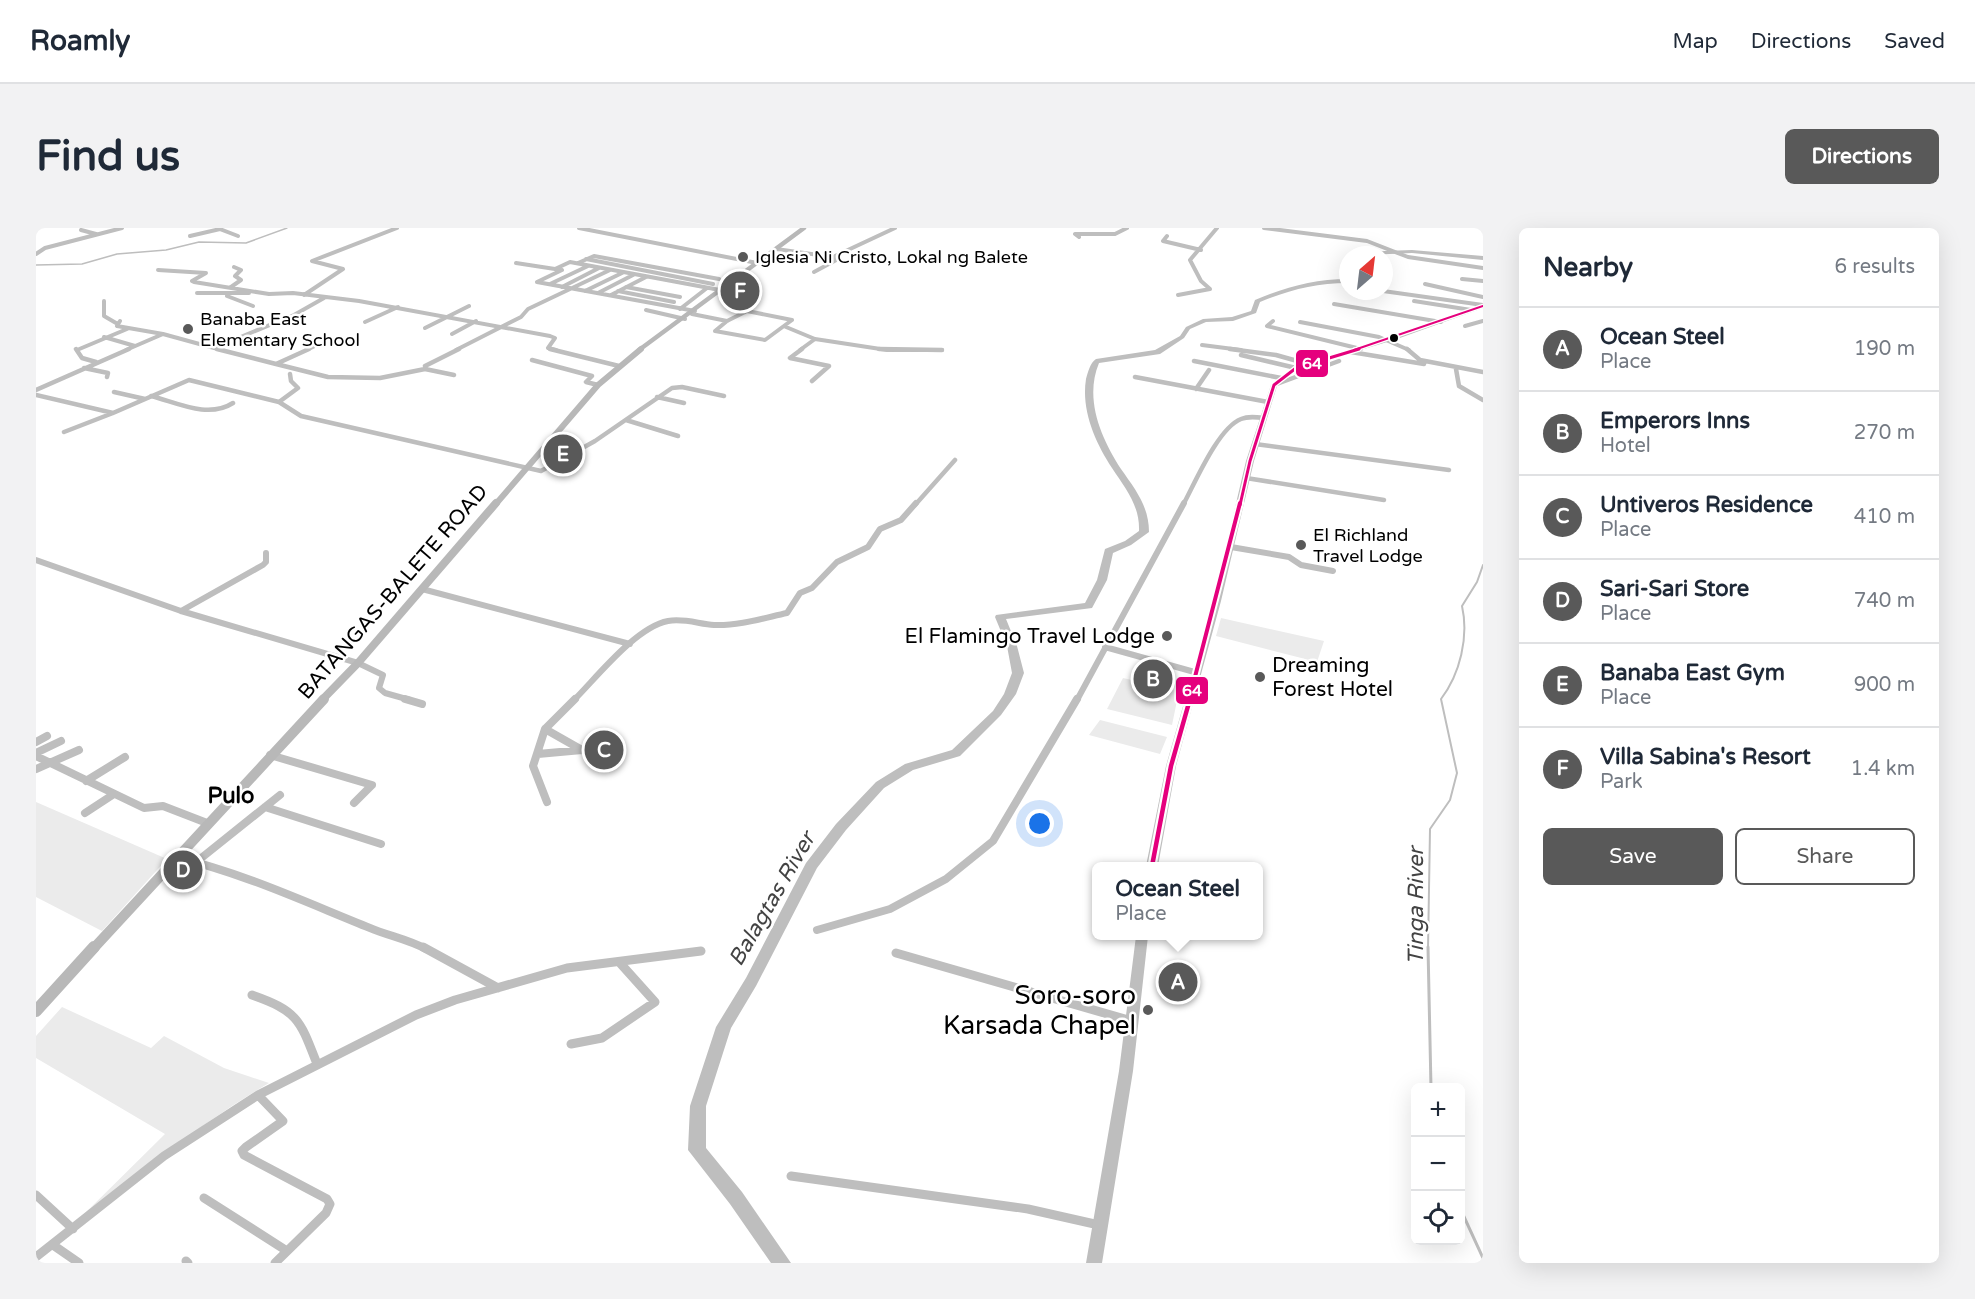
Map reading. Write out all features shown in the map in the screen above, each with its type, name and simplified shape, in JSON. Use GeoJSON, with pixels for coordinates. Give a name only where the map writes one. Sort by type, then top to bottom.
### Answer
{"type":"FeatureCollection","features":[{"type":"Feature","properties":{"kind":"highway"},"geometry":{"type":"LineString","coordinates":[[1153,862],[1171,766],[1231,547],[1255,444],[1268,402],[1278,381],[1296,368],[1361,349],[1483,306]]}},
{"type":"Feature","properties":{"kind":"highway"},"geometry":{"type":"LineString","coordinates":[[1094,1263],[1126,1071],[1141,940]]}},
{"type":"Feature","properties":{"kind":"main road","name":"BATANGAS-BALETE ROAD"},"geometry":{"type":"LineString","coordinates":[[36,1011],[270,754],[358,663],[598,385],[619,366],[804,228]]}},
{"type":"Feature","properties":{"kind":"street"},"geometry":{"type":"LineString","coordinates":[[90,228],[83,231],[99,235]]}},
{"type":"Feature","properties":{"kind":"street"},"geometry":{"type":"LineString","coordinates":[[36,254],[45,248],[122,228]]}},
{"type":"Feature","properties":{"kind":"street"},"geometry":{"type":"LineString","coordinates":[[190,236],[218,228],[238,236]]}},
{"type":"Feature","properties":{"kind":"street"},"geometry":{"type":"LineString","coordinates":[[304,295],[343,269],[312,261],[397,228]]}},
{"type":"Feature","properties":{"kind":"street"},"geometry":{"type":"LineString","coordinates":[[579,228],[619,238],[757,263]]}},
{"type":"Feature","properties":{"kind":"street"},"geometry":{"type":"LineString","coordinates":[[835,257],[895,228]]}},
{"type":"Feature","properties":{"kind":"street"},"geometry":{"type":"LineString","coordinates":[[1079,237],[1075,234],[1083,229],[1115,233],[1127,228]]}},
{"type":"Feature","properties":{"kind":"street"},"geometry":{"type":"LineString","coordinates":[[1178,295],[1210,290],[1201,281],[1190,260],[1201,250],[1217,228]]}},
{"type":"Feature","properties":{"kind":"street"},"geometry":{"type":"LineString","coordinates":[[1264,228],[1296,230],[1367,241],[1399,253],[1483,268]]}},
{"type":"Feature","properties":{"kind":"street"},"geometry":{"type":"LineString","coordinates":[[1167,236],[1163,241],[1201,250]]}},
{"type":"Feature","properties":{"kind":"street"},"geometry":{"type":"LineString","coordinates":[[48,242],[64,243]]}},
{"type":"Feature","properties":{"kind":"street"},"geometry":{"type":"LineString","coordinates":[[38,246],[45,248]]}},
{"type":"Feature","properties":{"kind":"street"},"geometry":{"type":"LineString","coordinates":[[776,249],[840,258],[814,272]]}},
{"type":"Feature","properties":{"kind":"street"},"geometry":{"type":"LineString","coordinates":[[680,309],[719,279],[594,256],[537,282],[680,309],[691,314]]}},
{"type":"Feature","properties":{"kind":"street"},"geometry":{"type":"LineString","coordinates":[[586,260],[713,284]]}},
{"type":"Feature","properties":{"kind":"street"},"geometry":{"type":"LineString","coordinates":[[516,263],[555,269],[570,262],[736,293]]}},
{"type":"Feature","properties":{"kind":"street"},"geometry":{"type":"LineString","coordinates":[[549,284],[588,266]]}},
{"type":"Feature","properties":{"kind":"street"},"geometry":{"type":"LineString","coordinates":[[231,287],[241,280],[235,276],[241,270],[234,267]]}},
{"type":"Feature","properties":{"kind":"street"},"geometry":{"type":"LineString","coordinates":[[562,286],[599,268]]}},
{"type":"Feature","properties":{"kind":"street"},"geometry":{"type":"LineString","coordinates":[[610,296],[662,269]]}},
{"type":"Feature","properties":{"kind":"street"},"geometry":{"type":"LineString","coordinates":[[158,270],[205,273],[192,281],[257,292],[304,295],[398,307],[555,337],[548,348],[619,366]]}},
{"type":"Feature","properties":{"kind":"street"},"geometry":{"type":"LineString","coordinates":[[425,366],[521,317],[528,309],[610,270]]}},
{"type":"Feature","properties":{"kind":"street"},"geometry":{"type":"LineString","coordinates":[[585,291],[622,273]]}},
{"type":"Feature","properties":{"kind":"street"},"geometry":{"type":"LineString","coordinates":[[597,293],[633,275]]}},
{"type":"Feature","properties":{"kind":"street"},"geometry":{"type":"LineString","coordinates":[[1462,279],[1483,281]]}},
{"type":"Feature","properties":{"kind":"street"},"geometry":{"type":"LineString","coordinates":[[1425,284],[1483,297]]}},
{"type":"Feature","properties":{"kind":"street"},"geometry":{"type":"LineString","coordinates":[[668,307],[695,286]]}},
{"type":"Feature","properties":{"kind":"street"},"geometry":{"type":"LineString","coordinates":[[626,288],[680,297]]}},
{"type":"Feature","properties":{"kind":"street"},"geometry":{"type":"LineString","coordinates":[[618,291],[674,302]]}},
{"type":"Feature","properties":{"kind":"street"},"geometry":{"type":"LineString","coordinates":[[197,293],[225,295],[257,292]]}},
{"type":"Feature","properties":{"kind":"street"},"geometry":{"type":"LineString","coordinates":[[1393,292],[1483,306]]}},
{"type":"Feature","properties":{"kind":"street"},"geometry":{"type":"LineString","coordinates":[[225,295],[253,306]]}},
{"type":"Feature","properties":{"kind":"street"},"geometry":{"type":"LineString","coordinates":[[1394,296],[1469,311]]}},
{"type":"Feature","properties":{"kind":"street"},"geometry":{"type":"LineString","coordinates":[[214,348],[292,316],[324,298]]}},
{"type":"Feature","properties":{"kind":"street"},"geometry":{"type":"LineString","coordinates":[[104,301],[104,316],[109,321],[118,322],[116,326],[163,334],[328,377],[375,378],[425,369],[454,375]]}},
{"type":"Feature","properties":{"kind":"street"},"geometry":{"type":"LineString","coordinates":[[1409,303],[1469,311]]}},
{"type":"Feature","properties":{"kind":"street"},"geometry":{"type":"LineString","coordinates":[[1334,304],[1441,322]]}},
{"type":"Feature","properties":{"kind":"street"},"geometry":{"type":"LineString","coordinates":[[425,328],[469,306]]}},
{"type":"Feature","properties":{"kind":"street"},"geometry":{"type":"LineString","coordinates":[[365,322],[398,307]]}},
{"type":"Feature","properties":{"kind":"street"},"geometry":{"type":"LineString","coordinates":[[646,310],[691,314],[727,321]]}},
{"type":"Feature","properties":{"kind":"street"},"geometry":{"type":"LineString","coordinates":[[747,311],[792,320],[786,327],[765,340],[715,331],[727,321],[747,311]]}},
{"type":"Feature","properties":{"kind":"street"},"geometry":{"type":"LineString","coordinates":[[452,334],[476,321]]}},
{"type":"Feature","properties":{"kind":"street"},"geometry":{"type":"LineString","coordinates":[[1273,321],[1267,326],[1361,349]]}},
{"type":"Feature","properties":{"kind":"street"},"geometry":{"type":"LineString","coordinates":[[1465,326],[1483,321]]}},
{"type":"Feature","properties":{"kind":"street"},"geometry":{"type":"LineString","coordinates":[[1300,322],[1391,339]]}},
{"type":"Feature","properties":{"kind":"street"},"geometry":{"type":"LineString","coordinates":[[786,327],[815,339],[887,350],[942,350]]}},
{"type":"Feature","properties":{"kind":"street"},"geometry":{"type":"LineString","coordinates":[[1352,328],[1391,339],[1410,350],[1420,360],[1483,373]]}},
{"type":"Feature","properties":{"kind":"street"},"geometry":{"type":"LineString","coordinates":[[97,362],[82,358],[76,349],[127,329]]}},
{"type":"Feature","properties":{"kind":"street"},"geometry":{"type":"LineString","coordinates":[[36,390],[163,334]]}},
{"type":"Feature","properties":{"kind":"street"},"geometry":{"type":"LineString","coordinates":[[104,337],[135,346]]}},
{"type":"Feature","properties":{"kind":"street"},"geometry":{"type":"LineString","coordinates":[[812,381],[830,366],[789,358],[815,339]]}},
{"type":"Feature","properties":{"kind":"street"},"geometry":{"type":"LineString","coordinates":[[1202,345],[1276,355],[1308,364]]}},
{"type":"Feature","properties":{"kind":"street"},"geometry":{"type":"LineString","coordinates":[[276,364],[314,347]]}},
{"type":"Feature","properties":{"kind":"street"},"geometry":{"type":"LineString","coordinates":[[1351,352],[1367,357],[1384,356],[1483,373]]}},
{"type":"Feature","properties":{"kind":"street"},"geometry":{"type":"LineString","coordinates":[[1241,355],[1296,368]]}},
{"type":"Feature","properties":{"kind":"street"},"geometry":{"type":"LineString","coordinates":[[532,360],[592,376],[586,382],[598,385]]}},
{"type":"Feature","properties":{"kind":"street"},"geometry":{"type":"LineString","coordinates":[[1194,361],[1278,381],[1339,361]]}},
{"type":"Feature","properties":{"kind":"street"},"geometry":{"type":"LineString","coordinates":[[84,368],[108,373],[107,377]]}},
{"type":"Feature","properties":{"kind":"street"},"geometry":{"type":"LineString","coordinates":[[1456,369],[1455,378],[1459,386],[1483,400]]}},
{"type":"Feature","properties":{"kind":"street"},"geometry":{"type":"LineString","coordinates":[[1196,389],[1209,370]]}},
{"type":"Feature","properties":{"kind":"street"},"geometry":{"type":"LineString","coordinates":[[279,402],[298,388],[291,381],[290,374]]}},
{"type":"Feature","properties":{"kind":"street"},"geometry":{"type":"LineString","coordinates":[[1135,377],[1268,402]]}},
{"type":"Feature","properties":{"kind":"street"},"geometry":{"type":"LineString","coordinates":[[64,432],[189,380],[279,402],[301,416],[524,469],[546,470],[676,386],[724,396]]}},
{"type":"Feature","properties":{"kind":"street"},"geometry":{"type":"LineString","coordinates":[[114,392],[145,399]]}},
{"type":"Feature","properties":{"kind":"street"},"geometry":{"type":"LineString","coordinates":[[36,395],[113,413]]}},
{"type":"Feature","properties":{"kind":"street"},"geometry":{"type":"LineString","coordinates":[[152,396],[205,411],[222,410],[233,403]]}},
{"type":"Feature","properties":{"kind":"street"},"geometry":{"type":"LineString","coordinates":[[657,397],[684,403]]}},
{"type":"Feature","properties":{"kind":"street"},"geometry":{"type":"LineString","coordinates":[[817,930],[890,909],[946,879],[993,841],[1051,747],[1216,445],[1238,418],[1245,416],[1264,418]]}},
{"type":"Feature","properties":{"kind":"street"},"geometry":{"type":"LineString","coordinates":[[626,420],[678,436]]}},
{"type":"Feature","properties":{"kind":"street"},"geometry":{"type":"LineString","coordinates":[[1255,444],[1449,470]]}},
{"type":"Feature","properties":{"kind":"street"},"geometry":{"type":"LineString","coordinates":[[548,802],[533,766],[545,729],[630,644],[654,626],[668,621],[735,624],[788,613],[800,593],[812,588],[837,562],[868,547],[880,529],[900,520],[955,460]]}},
{"type":"Feature","properties":{"kind":"street"},"geometry":{"type":"LineString","coordinates":[[1246,478],[1384,500]]}},
{"type":"Feature","properties":{"kind":"street"},"geometry":{"type":"LineString","coordinates":[[1231,547],[1289,557],[1301,565],[1333,571]]}},
{"type":"Feature","properties":{"kind":"street"},"geometry":{"type":"LineString","coordinates":[[181,611],[263,565],[266,562],[266,553]]}},
{"type":"Feature","properties":{"kind":"street"},"geometry":{"type":"LineString","coordinates":[[36,560],[181,611],[358,663],[383,675],[380,688],[385,693],[422,704]]}},
{"type":"Feature","properties":{"kind":"street"},"geometry":{"type":"LineString","coordinates":[[36,569],[47,564]]}},
{"type":"Feature","properties":{"kind":"street"},"geometry":{"type":"LineString","coordinates":[[422,589],[630,644]]}},
{"type":"Feature","properties":{"kind":"street"},"geometry":{"type":"LineString","coordinates":[[1105,647],[1137,658],[1198,673]]}},
{"type":"Feature","properties":{"kind":"street"},"geometry":{"type":"LineString","coordinates":[[545,729],[582,750],[610,760]]}},
{"type":"Feature","properties":{"kind":"street"},"geometry":{"type":"LineString","coordinates":[[36,742],[47,735]]}},
{"type":"Feature","properties":{"kind":"street"},"geometry":{"type":"LineString","coordinates":[[36,755],[61,741]]}},
{"type":"Feature","properties":{"kind":"street"},"geometry":{"type":"LineString","coordinates":[[36,770],[79,750]]}},
{"type":"Feature","properties":{"kind":"street"},"geometry":{"type":"LineString","coordinates":[[538,754],[550,755],[582,750]]}},
{"type":"Feature","properties":{"kind":"street"},"geometry":{"type":"LineString","coordinates":[[270,754],[342,774],[372,785],[354,803]]}},
{"type":"Feature","properties":{"kind":"street"},"geometry":{"type":"LineString","coordinates":[[36,755],[144,808],[163,806],[207,824]]}},
{"type":"Feature","properties":{"kind":"street"},"geometry":{"type":"LineString","coordinates":[[86,781],[125,757]]}},
{"type":"Feature","properties":{"kind":"street"},"geometry":{"type":"LineString","coordinates":[[85,813],[114,794]]}},
{"type":"Feature","properties":{"kind":"street"},"geometry":{"type":"LineString","coordinates":[[195,862],[280,795]]}},
{"type":"Feature","properties":{"kind":"street"},"geometry":{"type":"LineString","coordinates":[[265,807],[381,844]]}},
{"type":"Feature","properties":{"kind":"street"},"geometry":{"type":"LineString","coordinates":[[175,857],[315,903],[372,929],[406,938],[498,988]]}},
{"type":"Feature","properties":{"kind":"street"},"geometry":{"type":"LineString","coordinates":[[36,1257],[164,1156],[258,1095],[416,1015],[567,968],[701,951]]}},
{"type":"Feature","properties":{"kind":"street"},"geometry":{"type":"LineString","coordinates":[[896,953],[1131,1021]]}},
{"type":"Feature","properties":{"kind":"street"},"geometry":{"type":"LineString","coordinates":[[571,1044],[602,1038],[654,1002],[620,963]]}},
{"type":"Feature","properties":{"kind":"street"},"geometry":{"type":"LineString","coordinates":[[252,995],[285,1006],[299,1018],[317,1064]]}},
{"type":"Feature","properties":{"kind":"street"},"geometry":{"type":"LineString","coordinates":[[258,1095],[284,1121],[246,1147],[242,1151],[244,1155],[327,1199],[330,1204],[326,1213],[275,1263]]}},
{"type":"Feature","properties":{"kind":"street"},"geometry":{"type":"LineString","coordinates":[[792,1176],[1028,1209],[1099,1225]]}},
{"type":"Feature","properties":{"kind":"street"},"geometry":{"type":"LineString","coordinates":[[36,1195],[73,1229]]}},
{"type":"Feature","properties":{"kind":"street"},"geometry":{"type":"LineString","coordinates":[[204,1198],[287,1251]]}},
{"type":"Feature","properties":{"kind":"street"},"geometry":{"type":"LineString","coordinates":[[53,1245],[79,1263]]}},
{"type":"Feature","properties":{"kind":"shaded area"},"geometry":{"type":"Polygon","coordinates":[[[1221,618],[1324,641],[1317,662],[1216,636],[1221,618]]]}},
{"type":"Feature","properties":{"kind":"shaded area"},"geometry":{"type":"Polygon","coordinates":[[[1123,678],[1179,691],[1172,725],[1107,709],[1123,678]]]}},
{"type":"Feature","properties":{"kind":"shaded area"},"geometry":{"type":"Polygon","coordinates":[[[1100,720],[1167,737],[1160,754],[1089,735],[1100,720]]]}},
{"type":"Feature","properties":{"kind":"shaded area"},"geometry":{"type":"Polygon","coordinates":[[[36,802],[167,859],[102,931],[36,897],[36,802]]]}},
{"type":"Feature","properties":{"kind":"shaded area"},"geometry":{"type":"Polygon","coordinates":[[[62,1007],[151,1048],[164,1036],[224,1068],[269,1083],[194,1132],[75,1223],[165,1134],[36,1058],[36,1036],[62,1007]]]}},
{"type":"Feature","properties":{"kind":"waterway"},"geometry":{"type":"LineString","coordinates":[[36,265],[82,264],[117,254],[166,250],[199,242],[246,243],[287,228]]}},
{"type":"Feature","properties":{"kind":"waterway","name":"Balagtas River"},"geometry":{"type":"LineString","coordinates":[[1393,251],[1483,258]]}},
{"type":"Feature","properties":{"kind":"waterway","name":"Balagtas River"},"geometry":{"type":"LineString","coordinates":[[782,1263],[736,1198],[697,1150],[698,1106],[724,1027],[751,982],[811,866],[841,827],[880,785],[909,767],[956,753],[997,713],[1010,694],[1018,673],[1012,646],[1000,617],[1088,606],[1102,580],[1108,551],[1128,543],[1144,532],[1140,505],[1108,455],[1092,415],[1089,387],[1096,361],[1157,352],[1182,337],[1188,328],[1205,320],[1233,319],[1254,312],[1257,301],[1291,288],[1312,283],[1339,281]]}},
{"type":"Feature","properties":{"kind":"waterway","name":"Tinga River"},"geometry":{"type":"LineString","coordinates":[[1428,948],[1430,829],[1450,800],[1457,773],[1441,699],[1448,689],[1461,655],[1464,630],[1462,606],[1477,582],[1483,565]]}},
{"type":"Feature","properties":{"kind":"waterway","name":"Tinga River"},"geometry":{"type":"LineString","coordinates":[[1428,948],[1431,1083]]}},
{"type":"Feature","properties":{"kind":"waterway","name":"Tinga River"},"geometry":{"type":"LineString","coordinates":[[1465,1219],[1483,1258]]}},
{"type":"Feature","properties":{"kind":"transit line","name":"64"},"geometry":{"type":"LineString","coordinates":[[1153,862],[1171,766],[1217,601],[1250,461],[1274,385],[1296,368],[1395,338],[1483,306]]}},
{"type":"Feature","properties":{"kind":"place","name":"Iglesia Ni Cristo, Lokal ng Balete"},"geometry":{"type":"Point","coordinates":[743,257]}},
{"type":"Feature","properties":{"kind":"place","name":"Villa Sabina's Resort"},"geometry":{"type":"Point","coordinates":[740,291]}},
{"type":"Feature","properties":{"kind":"place","name":"Banaba East Elementary School"},"geometry":{"type":"Point","coordinates":[188,329]}},
{"type":"Feature","properties":{"kind":"place","name":"Banaba East Gym"},"geometry":{"type":"Point","coordinates":[563,454]}},
{"type":"Feature","properties":{"kind":"place","name":"El Richland Travel Lodge"},"geometry":{"type":"Point","coordinates":[1301,545]}},
{"type":"Feature","properties":{"kind":"place","name":"El Flamingo Travel Lodge"},"geometry":{"type":"Point","coordinates":[1167,636]}},
{"type":"Feature","properties":{"kind":"place","name":"Dreaming Forest Hotel"},"geometry":{"type":"Point","coordinates":[1260,677]}},
{"type":"Feature","properties":{"kind":"place","name":"Emperors Inns"},"geometry":{"type":"Point","coordinates":[1153,679]}},
{"type":"Feature","properties":{"kind":"place","name":"Untiveros Residence"},"geometry":{"type":"Point","coordinates":[604,750]}},
{"type":"Feature","properties":{"kind":"place","name":"Sari-Sari Store"},"geometry":{"type":"Point","coordinates":[183,870]}},
{"type":"Feature","properties":{"kind":"place","name":"Ocean Steel"},"geometry":{"type":"Point","coordinates":[1178,982]}},
{"type":"Feature","properties":{"kind":"place","name":"Soro-soro Karsada Chapel"},"geometry":{"type":"Point","coordinates":[1148,1010]}},
{"type":"Feature","properties":{"kind":"district","name":"Pulo"},"geometry":{"type":"Point","coordinates":[231,796]}}]}
